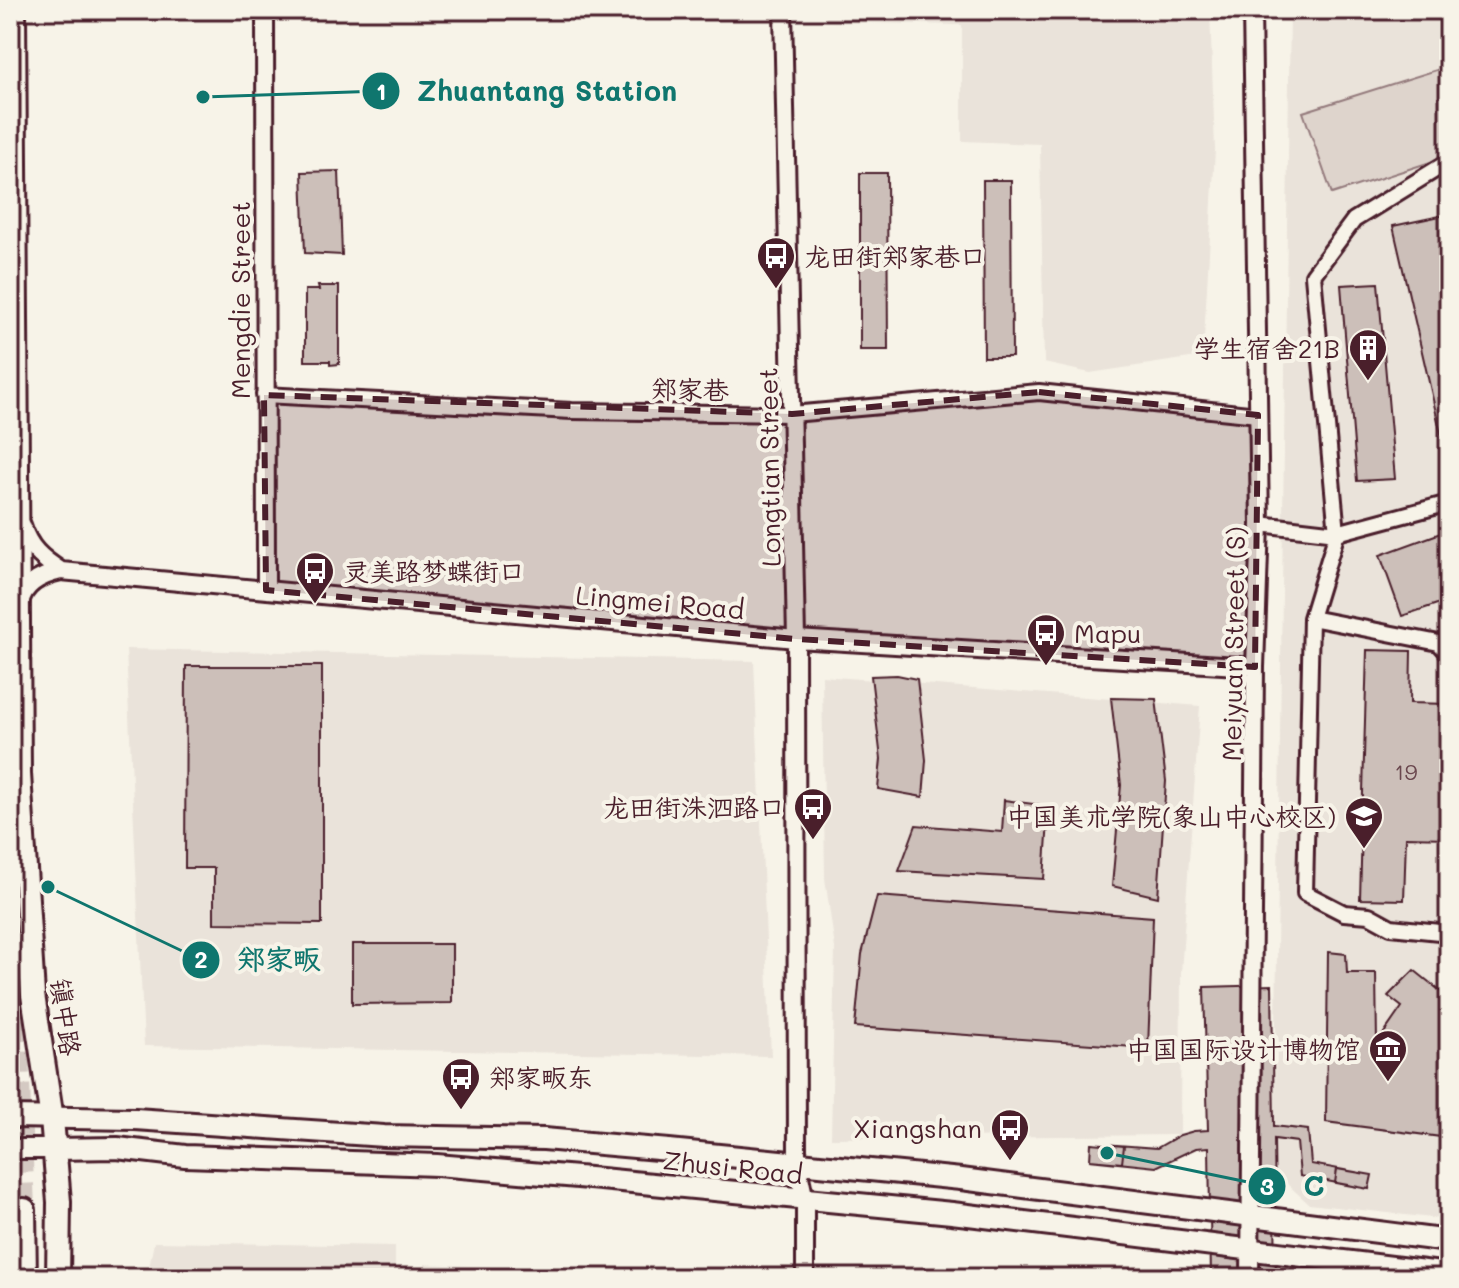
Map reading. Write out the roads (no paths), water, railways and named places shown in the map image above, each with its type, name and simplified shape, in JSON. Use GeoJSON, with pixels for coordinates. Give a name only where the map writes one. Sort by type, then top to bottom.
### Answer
{"type":"FeatureCollection","features":[{"type":"Feature","properties":{"kind":"highway","name":"镇中路"},"geometry":{"type":"LineString","coordinates":[[14,10],[19,774],[33,995],[52,1119],[59,1202],[58,1278]]}},
{"type":"Feature","properties":{"kind":"highway"},"geometry":{"type":"LineString","coordinates":[[24,1210],[25,1278]]}},
{"type":"Feature","properties":{"kind":"main road","name":"Zhusi Road"},"geometry":{"type":"LineString","coordinates":[[10,1117],[135,1119],[384,1136],[544,1139],[961,1179],[1449,1241]]}},
{"type":"Feature","properties":{"kind":"main road","name":"Zhusi Road"},"geometry":{"type":"LineString","coordinates":[[10,1149],[117,1148],[185,1156],[437,1165],[952,1213],[1449,1274]]}},
{"type":"Feature","properties":{"kind":"street","name":"Mengdie Street"},"geometry":{"type":"LineString","coordinates":[[265,10],[266,590]]}},
{"type":"Feature","properties":{"kind":"street","name":"Longtian Street"},"geometry":{"type":"LineString","coordinates":[[783,10],[796,639],[797,1163],[805,1200],[805,1278]]}},
{"type":"Feature","properties":{"kind":"street","name":"Meiyuan Street (S)"},"geometry":{"type":"LineString","coordinates":[[1250,1278],[1255,667],[1260,524],[1252,10]]}},
{"type":"Feature","properties":{"kind":"street"},"geometry":{"type":"LineString","coordinates":[[1449,164],[1354,220],[1313,275],[1337,533],[1311,618],[1305,893],[1344,913],[1369,915],[1391,927],[1449,933]]}},
{"type":"Feature","properties":{"kind":"street","name":"郑家巷"},"geometry":{"type":"LineString","coordinates":[[264,395],[572,411],[792,414],[1039,392],[1258,415]]}},
{"type":"Feature","properties":{"kind":"street"},"geometry":{"type":"LineString","coordinates":[[1260,524],[1337,533],[1449,503]]}},
{"type":"Feature","properties":{"kind":"street"},"geometry":{"type":"LineString","coordinates":[[18,513],[27,543],[39,556],[61,571]]}},
{"type":"Feature","properties":{"kind":"street"},"geometry":{"type":"LineString","coordinates":[[17,624],[22,596],[34,581],[61,571]]}},
{"type":"Feature","properties":{"kind":"street","name":"Lingmei Road"},"geometry":{"type":"LineString","coordinates":[[61,571],[796,639],[1255,667]]}},
{"type":"Feature","properties":{"kind":"street"},"geometry":{"type":"LineString","coordinates":[[1311,618],[1439,643],[1449,654]]}},
{"type":"Feature","properties":{"kind":"tunnel"},"geometry":{"type":"LineString","coordinates":[[10,854],[24,1210]]}},
{"type":"Feature","properties":{"kind":"place","name":"Zhuantang Station"},"geometry":{"type":"Point","coordinates":[203,97]}},
{"type":"Feature","properties":{"kind":"place","name":"龙田街郑家巷口"},"geometry":{"type":"Point","coordinates":[776,290]}},
{"type":"Feature","properties":{"kind":"place","name":"学生宿舍21B"},"geometry":{"type":"Point","coordinates":[1368,382]}},
{"type":"Feature","properties":{"kind":"place","name":"灵美路梦蝶街口"},"geometry":{"type":"Point","coordinates":[315,605]}},
{"type":"Feature","properties":{"kind":"place","name":"Mapu"},"geometry":{"type":"Point","coordinates":[1046,667]}},
{"type":"Feature","properties":{"kind":"place","name":"龙田街洙泗路口"},"geometry":{"type":"Point","coordinates":[813,841]}},
{"type":"Feature","properties":{"kind":"place","name":"中国美术学院(象山中心校区)"},"geometry":{"type":"Point","coordinates":[1364,850]}},
{"type":"Feature","properties":{"kind":"place","name":"郑家畈"},"geometry":{"type":"Point","coordinates":[48,887]}},
{"type":"Feature","properties":{"kind":"place","name":"中国国际设计博物馆"},"geometry":{"type":"Point","coordinates":[1388,1083]}},
{"type":"Feature","properties":{"kind":"place","name":"郑家畈东"},"geometry":{"type":"Point","coordinates":[461,1111]}},
{"type":"Feature","properties":{"kind":"place","name":"C"},"geometry":{"type":"Point","coordinates":[1107,1153]}},
{"type":"Feature","properties":{"kind":"place","name":"Xiangshan"},"geometry":{"type":"Point","coordinates":[1010,1162]}}]}
